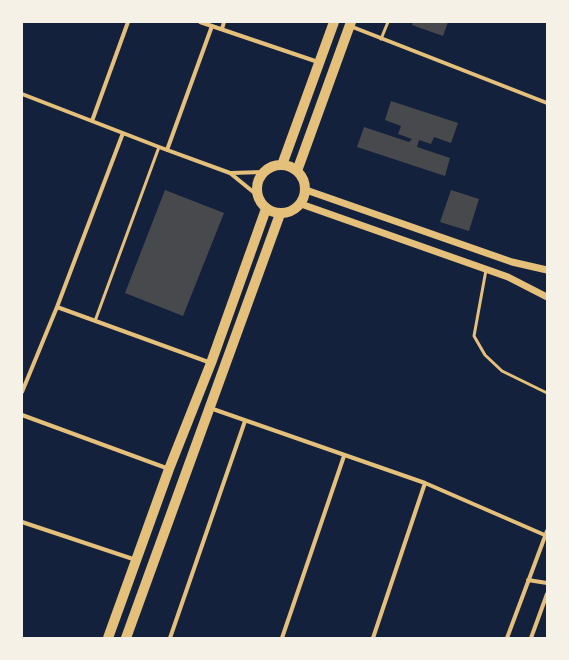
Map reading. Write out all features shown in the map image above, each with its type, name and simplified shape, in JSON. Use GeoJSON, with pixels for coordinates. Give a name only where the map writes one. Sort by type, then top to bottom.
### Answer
{"type":"FeatureCollection","features":[{"type":"Feature","properties":{"kind":"main road"},"geometry":{"type":"LineString","coordinates":[[282,165],[318,62],[334,22]]}},
{"type":"Feature","properties":{"kind":"main road"},"geometry":{"type":"LineString","coordinates":[[298,171],[350,24]]}},
{"type":"Feature","properties":{"kind":"main road"},"geometry":{"type":"LineString","coordinates":[[282,165],[290,166],[298,171],[304,180],[306,190],[305,198],[292,212],[280,214],[272,213],[260,203],[257,195],[257,187],[259,179],[264,172],[272,167],[282,165]]}},
{"type":"Feature","properties":{"kind":"main road"},"geometry":{"type":"LineString","coordinates":[[108,638],[170,469],[211,363],[266,209]]}},
{"type":"Feature","properties":{"kind":"main road"},"geometry":{"type":"LineString","coordinates":[[128,638],[280,214]]}},
{"type":"Feature","properties":{"kind":"street"},"geometry":{"type":"LineString","coordinates":[[92,121],[128,22]]}},
{"type":"Feature","properties":{"kind":"street"},"geometry":{"type":"LineString","coordinates":[[200,22],[318,62]]}},
{"type":"Feature","properties":{"kind":"street"},"geometry":{"type":"LineString","coordinates":[[222,29],[224,22]]}},
{"type":"Feature","properties":{"kind":"street"},"geometry":{"type":"LineString","coordinates":[[350,24],[382,39],[547,103]]}},
{"type":"Feature","properties":{"kind":"street"},"geometry":{"type":"LineString","coordinates":[[167,150],[212,26]]}},
{"type":"Feature","properties":{"kind":"street"},"geometry":{"type":"LineString","coordinates":[[22,94],[230,173],[257,195]]}},
{"type":"Feature","properties":{"kind":"street"},"geometry":{"type":"LineString","coordinates":[[22,392],[58,307],[123,133]]}},
{"type":"Feature","properties":{"kind":"street"},"geometry":{"type":"LineString","coordinates":[[230,173],[264,172]]}},
{"type":"Feature","properties":{"kind":"street"},"geometry":{"type":"LineString","coordinates":[[306,190],[512,262],[547,270]]}},
{"type":"Feature","properties":{"kind":"street"},"geometry":{"type":"LineString","coordinates":[[301,204],[508,277],[547,297]]}},
{"type":"Feature","properties":{"kind":"street"},"geometry":{"type":"LineString","coordinates":[[58,307],[211,363]]}},
{"type":"Feature","properties":{"kind":"street"},"geometry":{"type":"LineString","coordinates":[[210,408],[425,483],[546,534],[507,638]]}},
{"type":"Feature","properties":{"kind":"street"},"geometry":{"type":"LineString","coordinates":[[22,415],[170,469]]}},
{"type":"Feature","properties":{"kind":"street"},"geometry":{"type":"LineString","coordinates":[[170,638],[245,421]]}},
{"type":"Feature","properties":{"kind":"street"},"geometry":{"type":"LineString","coordinates":[[282,638],[344,456]]}},
{"type":"Feature","properties":{"kind":"street"},"geometry":{"type":"LineString","coordinates":[[373,638],[425,483]]}},
{"type":"Feature","properties":{"kind":"street"},"geometry":{"type":"LineString","coordinates":[[22,522],[137,560]]}},
{"type":"Feature","properties":{"kind":"street"},"geometry":{"type":"LineString","coordinates":[[528,580],[547,583]]}},
{"type":"Feature","properties":{"kind":"street"},"geometry":{"type":"LineString","coordinates":[[531,638],[547,594]]}},
{"type":"Feature","properties":{"kind":"lane"},"geometry":{"type":"LineString","coordinates":[[382,39],[388,22]]}},
{"type":"Feature","properties":{"kind":"lane"},"geometry":{"type":"LineString","coordinates":[[95,321],[159,147]]}},
{"type":"Feature","properties":{"kind":"lane"},"geometry":{"type":"LineString","coordinates":[[486,269],[474,336],[484,355],[502,371],[547,393]]}},
{"type":"Feature","properties":{"kind":"building"},"geometry":{"type":"Polygon","coordinates":[[[413,22],[448,22],[443,36],[412,25],[413,22]]]}},
{"type":"Feature","properties":{"kind":"building"},"geometry":{"type":"Polygon","coordinates":[[[391,101],[458,123],[451,143],[434,137],[431,144],[419,140],[417,147],[450,158],[445,176],[357,147],[364,127],[409,142],[412,139],[398,134],[401,126],[385,120],[391,101]]]}},
{"type":"Feature","properties":{"kind":"building"},"geometry":{"type":"Polygon","coordinates":[[[165,190],[224,213],[183,316],[125,293],[165,190]]]}},
{"type":"Feature","properties":{"kind":"building"},"geometry":{"type":"Polygon","coordinates":[[[451,190],[479,199],[469,231],[440,222],[451,190]]]}}]}
